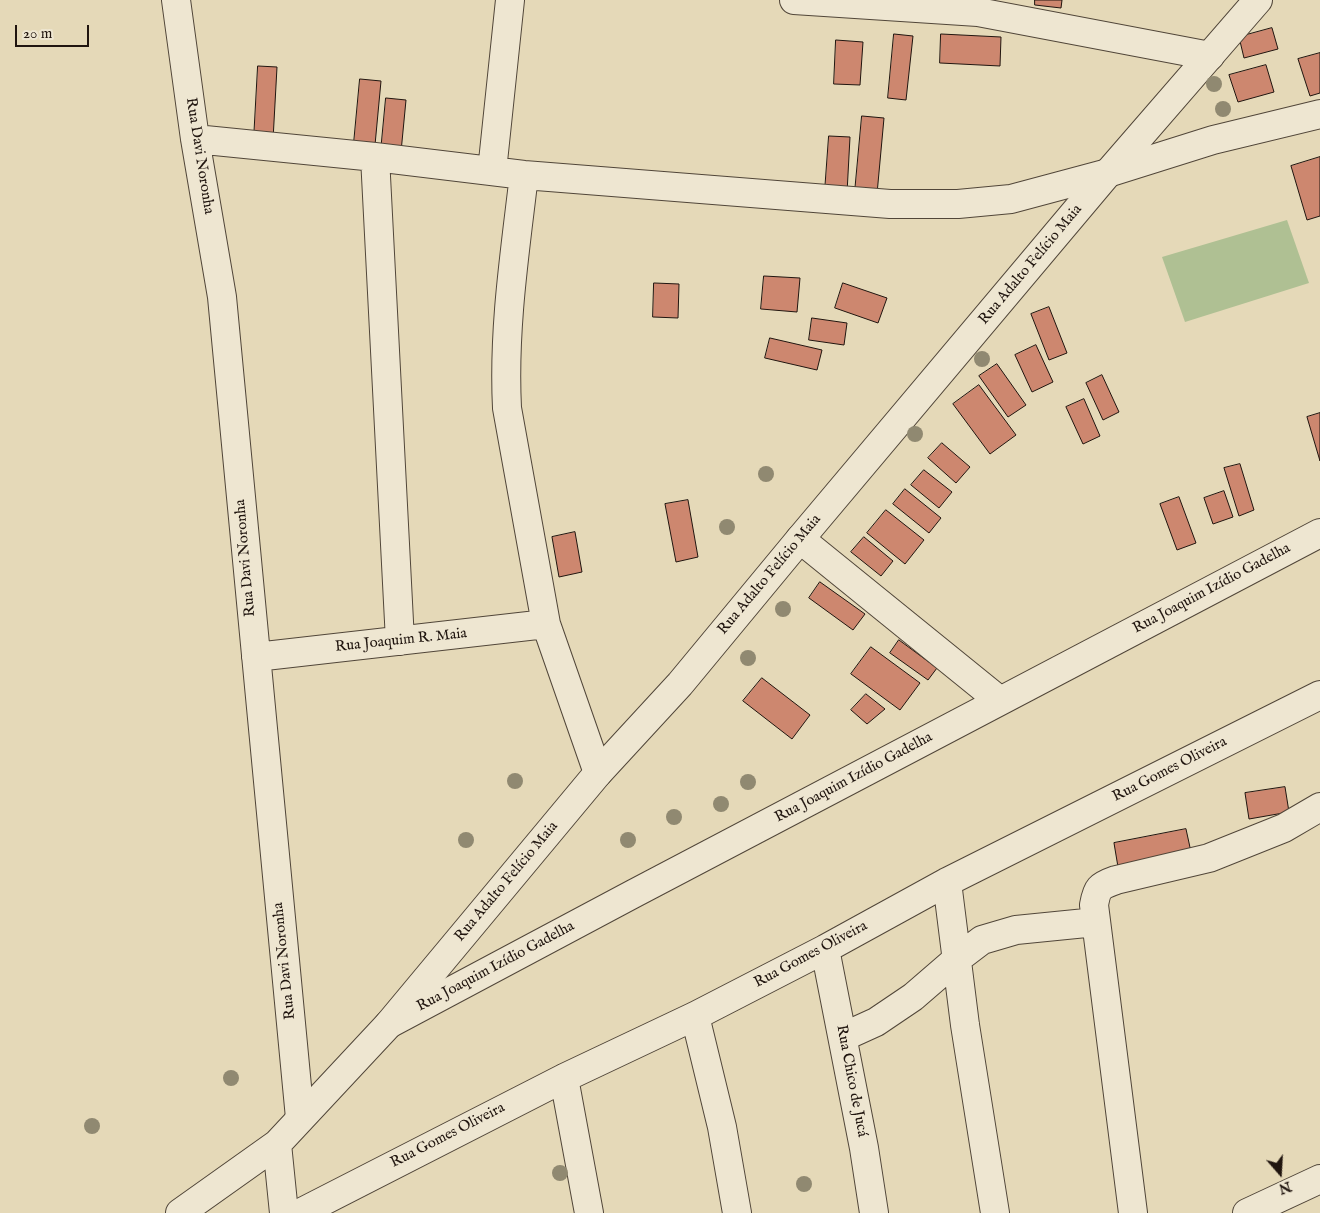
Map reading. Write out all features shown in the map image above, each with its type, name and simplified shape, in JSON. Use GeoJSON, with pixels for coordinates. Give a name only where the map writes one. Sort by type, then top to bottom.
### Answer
{"type":"FeatureCollection","features":[{"type":"Feature","properties":{"kind":"street","name":"Rua Davi Noronha"},"geometry":{"type":"LineString","coordinates":[[176,0],[195,139],[222,297],[300,1118]]}},
{"type":"Feature","properties":{"kind":"street"},"geometry":{"type":"LineString","coordinates":[[492,171],[510,0]]}},
{"type":"Feature","properties":{"kind":"street"},"geometry":{"type":"LineString","coordinates":[[794,0],[979,6],[1210,56]]}},
{"type":"Feature","properties":{"kind":"street","name":"Rua Adalto Felício Maia"},"geometry":{"type":"LineString","coordinates":[[180,1213],[277,1144],[388,1024],[598,773],[680,684],[1108,174],[1258,0]]}},
{"type":"Feature","properties":{"kind":"street"},"geometry":{"type":"LineString","coordinates":[[195,139],[375,157],[524,175],[890,204],[958,204],[1010,198],[1108,174],[1213,140],[1320,114]]}},
{"type":"Feature","properties":{"kind":"street"},"geometry":{"type":"LineString","coordinates":[[375,157],[400,641]]}},
{"type":"Feature","properties":{"kind":"street"},"geometry":{"type":"LineString","coordinates":[[524,175],[508,312],[505,371],[507,408],[546,624],[598,773]]}},
{"type":"Feature","properties":{"kind":"street","name":"Rua Joaquim Izídio Gadelha"},"geometry":{"type":"LineString","coordinates":[[388,1024],[1320,533]]}},
{"type":"Feature","properties":{"kind":"street"},"geometry":{"type":"LineString","coordinates":[[800,539],[1000,701]]}},
{"type":"Feature","properties":{"kind":"street","name":"Rua Joaquim R. Maia"},"geometry":{"type":"LineString","coordinates":[[256,657],[546,624]]}},
{"type":"Feature","properties":{"kind":"street","name":"Rua Gomes Oliveira"},"geometry":{"type":"LineString","coordinates":[[300,1213],[564,1078],[695,1016],[825,949],[947,882],[1320,695]]}},
{"type":"Feature","properties":{"kind":"street"},"geometry":{"type":"LineString","coordinates":[[1133,1213],[1094,905],[1096,894],[1102,885],[1116,880],[1209,858],[1284,828],[1320,806]]}},
{"type":"Feature","properties":{"kind":"street"},"geometry":{"type":"LineString","coordinates":[[947,882],[965,1025],[994,1213]]}},
{"type":"Feature","properties":{"kind":"street"},"geometry":{"type":"LineString","coordinates":[[843,1037],[876,1022],[913,997],[957,958],[982,940],[1016,930],[1096,922]]}},
{"type":"Feature","properties":{"kind":"street","name":"Rua Chico de Jucá"},"geometry":{"type":"LineString","coordinates":[[825,949],[864,1148],[874,1213]]}},
{"type":"Feature","properties":{"kind":"street"},"geometry":{"type":"LineString","coordinates":[[695,1016],[722,1127],[737,1213]]}},
{"type":"Feature","properties":{"kind":"street"},"geometry":{"type":"LineString","coordinates":[[564,1078],[589,1213]]}},
{"type":"Feature","properties":{"kind":"street"},"geometry":{"type":"LineString","coordinates":[[277,1144],[284,1213]]}},
{"type":"Feature","properties":{"kind":"street"},"geometry":{"type":"LineString","coordinates":[[1247,1213],[1320,1179]]}},
{"type":"Feature","properties":{"kind":"green space"},"geometry":{"type":"Polygon","coordinates":[[[1287,220],[1309,283],[1185,322],[1162,257],[1287,220]]]}},
{"type":"Feature","properties":{"kind":"building"},"geometry":{"type":"Polygon","coordinates":[[[1035,0],[1062,0],[1061,8],[1035,5],[1035,0]]]}},
{"type":"Feature","properties":{"kind":"building"},"geometry":{"type":"Polygon","coordinates":[[[1272,28],[1278,49],[1244,58],[1239,37],[1272,28]]]}},
{"type":"Feature","properties":{"kind":"building"},"geometry":{"type":"Polygon","coordinates":[[[894,34],[913,36],[906,100],[888,98],[894,34]]]}},
{"type":"Feature","properties":{"kind":"building"},"geometry":{"type":"Polygon","coordinates":[[[941,34],[1001,37],[1000,66],[940,63],[941,34]]]}},
{"type":"Feature","properties":{"kind":"building"},"geometry":{"type":"Polygon","coordinates":[[[836,40],[863,42],[860,85],[834,84],[836,40]]]}},
{"type":"Feature","properties":{"kind":"building"},"geometry":{"type":"Polygon","coordinates":[[[1320,53],[1320,93],[1310,96],[1298,59],[1320,53]]]}},
{"type":"Feature","properties":{"kind":"building"},"geometry":{"type":"Polygon","coordinates":[[[1266,65],[1274,92],[1238,102],[1229,75],[1266,65]]]}},
{"type":"Feature","properties":{"kind":"building"},"geometry":{"type":"Polygon","coordinates":[[[258,66],[277,67],[273,140],[254,139],[258,66]]]}},
{"type":"Feature","properties":{"kind":"building"},"geometry":{"type":"Polygon","coordinates":[[[360,79],[381,81],[375,145],[354,143],[360,79]]]}},
{"type":"Feature","properties":{"kind":"building"},"geometry":{"type":"Polygon","coordinates":[[[386,98],[406,100],[401,152],[381,151],[386,98]]]}},
{"type":"Feature","properties":{"kind":"building"},"geometry":{"type":"Polygon","coordinates":[[[862,116],[884,118],[877,194],[855,192],[862,116]]]}},
{"type":"Feature","properties":{"kind":"building"},"geometry":{"type":"Polygon","coordinates":[[[829,136],[850,137],[847,193],[825,191],[829,136]]]}},
{"type":"Feature","properties":{"kind":"building"},"geometry":{"type":"Polygon","coordinates":[[[1320,157],[1320,216],[1307,220],[1291,166],[1320,157]]]}},
{"type":"Feature","properties":{"kind":"building"},"geometry":{"type":"Polygon","coordinates":[[[764,276],[800,278],[797,312],[761,309],[764,276]]]}},
{"type":"Feature","properties":{"kind":"building"},"geometry":{"type":"Polygon","coordinates":[[[654,283],[679,284],[678,318],[653,317],[654,283]]]}},
{"type":"Feature","properties":{"kind":"building"},"geometry":{"type":"Polygon","coordinates":[[[843,283],[887,298],[878,323],[835,308],[843,283]]]}},
{"type":"Feature","properties":{"kind":"building"},"geometry":{"type":"Polygon","coordinates":[[[1049,307],[1067,353],[1049,360],[1031,314],[1049,307]]]}},
{"type":"Feature","properties":{"kind":"building"},"geometry":{"type":"Polygon","coordinates":[[[812,318],[847,323],[844,345],[809,340],[812,318]]]}},
{"type":"Feature","properties":{"kind":"building"},"geometry":{"type":"Polygon","coordinates":[[[770,338],[822,350],[817,370],[765,358],[770,338]]]}},
{"type":"Feature","properties":{"kind":"building"},"geometry":{"type":"Polygon","coordinates":[[[1036,345],[1053,382],[1032,392],[1015,355],[1036,345]]]}},
{"type":"Feature","properties":{"kind":"building"},"geometry":{"type":"Polygon","coordinates":[[[997,364],[1026,405],[1008,417],[979,376],[997,364]]]}},
{"type":"Feature","properties":{"kind":"building"},"geometry":{"type":"Polygon","coordinates":[[[1102,375],[1119,412],[1103,420],[1086,383],[1102,375]]]}},
{"type":"Feature","properties":{"kind":"building"},"geometry":{"type":"Polygon","coordinates":[[[979,385],[1016,435],[990,454],[953,404],[979,385]]]}},
{"type":"Feature","properties":{"kind":"building"},"geometry":{"type":"Polygon","coordinates":[[[1084,399],[1100,436],[1083,444],[1066,407],[1084,399]]]}},
{"type":"Feature","properties":{"kind":"building"},"geometry":{"type":"Polygon","coordinates":[[[1320,413],[1320,461],[1307,417],[1320,413]]]}},
{"type":"Feature","properties":{"kind":"building"},"geometry":{"type":"Polygon","coordinates":[[[942,443],[970,467],[956,483],[928,458],[942,443]]]}},
{"type":"Feature","properties":{"kind":"building"},"geometry":{"type":"Polygon","coordinates":[[[1240,464],[1254,510],[1239,516],[1224,468],[1240,464]]]}},
{"type":"Feature","properties":{"kind":"building"},"geometry":{"type":"Polygon","coordinates":[[[924,470],[952,492],[939,508],[911,485],[924,470]]]}},
{"type":"Feature","properties":{"kind":"building"},"geometry":{"type":"Polygon","coordinates":[[[905,489],[941,518],[929,533],[893,504],[905,489]]]}},
{"type":"Feature","properties":{"kind":"building"},"geometry":{"type":"Polygon","coordinates":[[[1224,491],[1233,517],[1213,524],[1204,498],[1224,491]]]}},
{"type":"Feature","properties":{"kind":"building"},"geometry":{"type":"Polygon","coordinates":[[[1179,497],[1196,543],[1177,550],[1160,504],[1179,497]]]}},
{"type":"Feature","properties":{"kind":"building"},"geometry":{"type":"Polygon","coordinates":[[[688,500],[698,557],[676,562],[665,504],[688,500]]]}},
{"type":"Feature","properties":{"kind":"building"},"geometry":{"type":"Polygon","coordinates":[[[886,510],[924,540],[905,564],[867,533],[886,510]]]}},
{"type":"Feature","properties":{"kind":"building"},"geometry":{"type":"Polygon","coordinates":[[[575,532],[582,572],[559,577],[552,537],[575,532]]]}},
{"type":"Feature","properties":{"kind":"building"},"geometry":{"type":"Polygon","coordinates":[[[864,537],[893,561],[881,576],[851,552],[864,537]]]}},
{"type":"Feature","properties":{"kind":"building"},"geometry":{"type":"Polygon","coordinates":[[[820,582],[865,614],[853,630],[809,598],[820,582]]]}},
{"type":"Feature","properties":{"kind":"building"},"geometry":{"type":"Polygon","coordinates":[[[899,640],[937,668],[928,680],[890,653],[899,640]]]}},
{"type":"Feature","properties":{"kind":"building"},"geometry":{"type":"Polygon","coordinates":[[[871,647],[920,683],[900,710],[851,674],[871,647]]]}},
{"type":"Feature","properties":{"kind":"building"},"geometry":{"type":"Polygon","coordinates":[[[762,678],[810,715],[792,739],[743,701],[762,678]]]}},
{"type":"Feature","properties":{"kind":"building"},"geometry":{"type":"Polygon","coordinates":[[[866,694],[885,709],[867,724],[851,710],[866,694]]]}},
{"type":"Feature","properties":{"kind":"building"},"geometry":{"type":"Polygon","coordinates":[[[1285,787],[1289,812],[1249,819],[1245,793],[1285,787]]]}},
{"type":"Feature","properties":{"kind":"building"},"geometry":{"type":"Polygon","coordinates":[[[1186,829],[1191,852],[1118,867],[1114,843],[1186,829]]]}}]}
